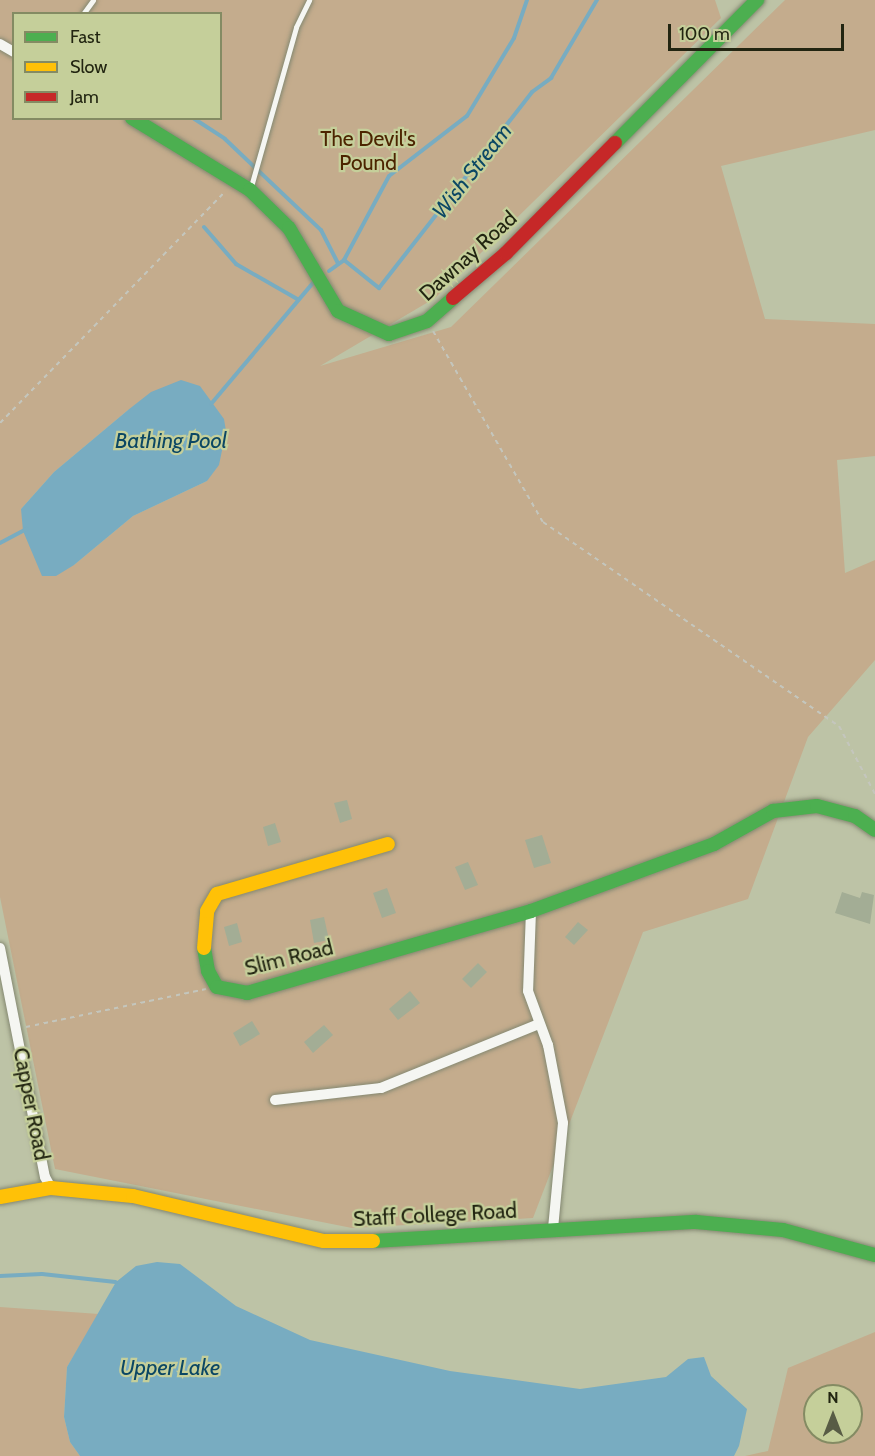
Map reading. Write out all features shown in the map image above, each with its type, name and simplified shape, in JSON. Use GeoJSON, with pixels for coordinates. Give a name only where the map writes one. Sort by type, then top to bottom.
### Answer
{"type":"FeatureCollection","features":[{"type":"Feature","properties":{"kind":"street","name":"Dawnay Road"},"geometry":{"type":"LineString","coordinates":[[135,120],[250,190],[289,228],[338,311],[389,334],[427,321],[506,253],[757,0]]}},
{"type":"Feature","properties":{"kind":"street","name":"Slim Road"},"geometry":{"type":"LineString","coordinates":[[217,987],[247,993],[531,911],[714,844],[773,811],[817,806],[855,816],[875,830]]}},
{"type":"Feature","properties":{"kind":"street"},"geometry":{"type":"LineString","coordinates":[[217,987],[208,971],[204,945],[207,911],[217,894],[388,844]]}},
{"type":"Feature","properties":{"kind":"street"},"geometry":{"type":"LineString","coordinates":[[531,911],[528,992],[539,1024],[563,1123],[554,1228]]}},
{"type":"Feature","properties":{"kind":"street","name":"Capper Road"},"geometry":{"type":"LineString","coordinates":[[0,948],[51,1188]]}},
{"type":"Feature","properties":{"kind":"street"},"geometry":{"type":"LineString","coordinates":[[275,1100],[381,1088],[539,1024]]}},
{"type":"Feature","properties":{"kind":"street","name":"Staff College Road"},"geometry":{"type":"LineString","coordinates":[[0,1197],[51,1188],[156,1200],[324,1241],[438,1240],[554,1228],[707,1223],[783,1230],[875,1255]]}},
{"type":"Feature","properties":{"kind":"lane"},"geometry":{"type":"LineString","coordinates":[[250,190],[296,27],[309,0]]}},
{"type":"Feature","properties":{"kind":"path"},"geometry":{"type":"LineString","coordinates":[[0,423],[236,181]]}},
{"type":"Feature","properties":{"kind":"path"},"geometry":{"type":"LineString","coordinates":[[427,321],[543,522],[839,726],[875,794]]}},
{"type":"Feature","properties":{"kind":"path"},"geometry":{"type":"LineString","coordinates":[[16,1029],[217,987]]}},
{"type":"Feature","properties":{"kind":"green space","name":"The Devil's Pound"},"geometry":{"type":"Polygon","coordinates":[[[0,0],[715,0],[721,18],[435,298],[320,366],[451,327],[785,0],[875,0],[875,130],[721,166],[765,319],[875,324],[875,456],[837,460],[845,573],[875,560],[875,660],[808,737],[748,899],[643,932],[533,1218],[352,1228],[55,1169],[0,897],[0,0]],[[128,410],[54,472],[21,509],[74,565],[133,516],[207,481],[128,410]]]}},
{"type":"Feature","properties":{"kind":"green space"},"geometry":{"type":"Polygon","coordinates":[[[0,1307],[99,1314],[67,1367],[64,1417],[70,1442],[80,1456],[0,1456],[0,1307]]]}},
{"type":"Feature","properties":{"kind":"green space"},"geometry":{"type":"Polygon","coordinates":[[[875,1332],[875,1456],[745,1456],[768,1451],[788,1368],[875,1332]]]}},
{"type":"Feature","properties":{"kind":"water","name":"Bathing Pool"},"geometry":{"type":"Polygon","coordinates":[[[181,380],[200,386],[224,419],[226,431],[219,465],[207,481],[133,516],[74,565],[56,576],[42,576],[23,531],[21,509],[54,472],[128,410],[151,392],[181,380]]]}},
{"type":"Feature","properties":{"kind":"water","name":"Upper Lake"},"geometry":{"type":"Polygon","coordinates":[[[157,1262],[180,1264],[236,1306],[310,1340],[450,1371],[580,1389],[666,1377],[688,1359],[704,1357],[711,1376],[747,1409],[739,1446],[734,1456],[80,1456],[70,1442],[64,1417],[67,1367],[116,1282],[136,1266],[157,1262]]]}},
{"type":"Feature","properties":{"kind":"building"},"geometry":{"type":"Polygon","coordinates":[[[347,800],[352,819],[340,823],[334,803],[347,800]]]}},
{"type":"Feature","properties":{"kind":"building"},"geometry":{"type":"Polygon","coordinates":[[[275,823],[281,842],[268,846],[263,827],[275,823]]]}},
{"type":"Feature","properties":{"kind":"building"},"geometry":{"type":"Polygon","coordinates":[[[542,835],[551,863],[534,868],[525,840],[542,835]]]}},
{"type":"Feature","properties":{"kind":"building"},"geometry":{"type":"Polygon","coordinates":[[[468,862],[478,885],[465,890],[455,867],[468,862]]]}},
{"type":"Feature","properties":{"kind":"building"},"geometry":{"type":"Polygon","coordinates":[[[387,888],[396,913],[382,918],[373,893],[387,888]]]}},
{"type":"Feature","properties":{"kind":"building"},"geometry":{"type":"Polygon","coordinates":[[[842,892],[860,898],[862,892],[874,895],[870,924],[835,913],[842,892]]]}},
{"type":"Feature","properties":{"kind":"building"},"geometry":{"type":"Polygon","coordinates":[[[324,917],[329,940],[314,943],[310,920],[324,917]]]}},
{"type":"Feature","properties":{"kind":"building"},"geometry":{"type":"Polygon","coordinates":[[[578,922],[588,930],[574,945],[565,937],[578,922]]]}},
{"type":"Feature","properties":{"kind":"building"},"geometry":{"type":"Polygon","coordinates":[[[237,923],[242,942],[229,946],[224,927],[237,923]]]}},
{"type":"Feature","properties":{"kind":"building"},"geometry":{"type":"Polygon","coordinates":[[[478,963],[487,972],[471,988],[462,979],[478,963]]]}},
{"type":"Feature","properties":{"kind":"building"},"geometry":{"type":"Polygon","coordinates":[[[410,991],[420,1003],[398,1020],[389,1009],[410,991]]]}},
{"type":"Feature","properties":{"kind":"building"},"geometry":{"type":"Polygon","coordinates":[[[252,1021],[260,1034],[240,1046],[233,1033],[252,1021]]]}},
{"type":"Feature","properties":{"kind":"building"},"geometry":{"type":"Polygon","coordinates":[[[324,1025],[333,1035],[313,1053],[304,1042],[324,1025]]]}},
{"type":"Feature","properties":{"kind":"waterway"},"geometry":{"type":"LineString","coordinates":[[329,271],[344,260],[389,176],[467,116],[514,38],[527,0]]}},
{"type":"Feature","properties":{"kind":"waterway","name":"Wish Stream"},"geometry":{"type":"LineString","coordinates":[[344,260],[379,288],[532,92],[551,78],[597,0]]}},
{"type":"Feature","properties":{"kind":"waterway"},"geometry":{"type":"LineString","coordinates":[[196,120],[225,139],[321,230],[338,263]]}},
{"type":"Feature","properties":{"kind":"waterway"},"geometry":{"type":"LineString","coordinates":[[204,227],[236,264],[297,299]]}},
{"type":"Feature","properties":{"kind":"waterway","name":"Wish Stream"},"geometry":{"type":"LineString","coordinates":[[211,404],[313,283]]}},
{"type":"Feature","properties":{"kind":"waterway","name":"Wish Stream"},"geometry":{"type":"LineString","coordinates":[[0,543],[26,529]]}},
{"type":"Feature","properties":{"kind":"waterway"},"geometry":{"type":"LineString","coordinates":[[0,1276],[42,1274],[116,1282]]}},
{"type":"Feature","properties":{"kind":"traffic: fast"},"geometry":{"type":"LineString","coordinates":[[615,143],[757,0]]}},
{"type":"Feature","properties":{"kind":"traffic: fast"},"geometry":{"type":"LineString","coordinates":[[135,120],[250,190],[289,228],[338,311],[389,334],[427,321],[453,298]]}},
{"type":"Feature","properties":{"kind":"traffic: fast"},"geometry":{"type":"LineString","coordinates":[[204,948],[208,971],[217,987],[247,993],[531,911],[714,844],[773,811],[817,806],[855,816],[875,830]]}},
{"type":"Feature","properties":{"kind":"traffic: fast"},"geometry":{"type":"LineString","coordinates":[[373,1241],[696,1222],[783,1230],[875,1255]]}},
{"type":"Feature","properties":{"kind":"traffic: slow"},"geometry":{"type":"LineString","coordinates":[[204,948],[207,911],[217,894],[388,844]]}},
{"type":"Feature","properties":{"kind":"traffic: slow"},"geometry":{"type":"LineString","coordinates":[[0,1197],[51,1188],[133,1196],[324,1241],[373,1241]]}},
{"type":"Feature","properties":{"kind":"traffic: jam"},"geometry":{"type":"LineString","coordinates":[[453,298],[506,253],[615,143]]}}]}
